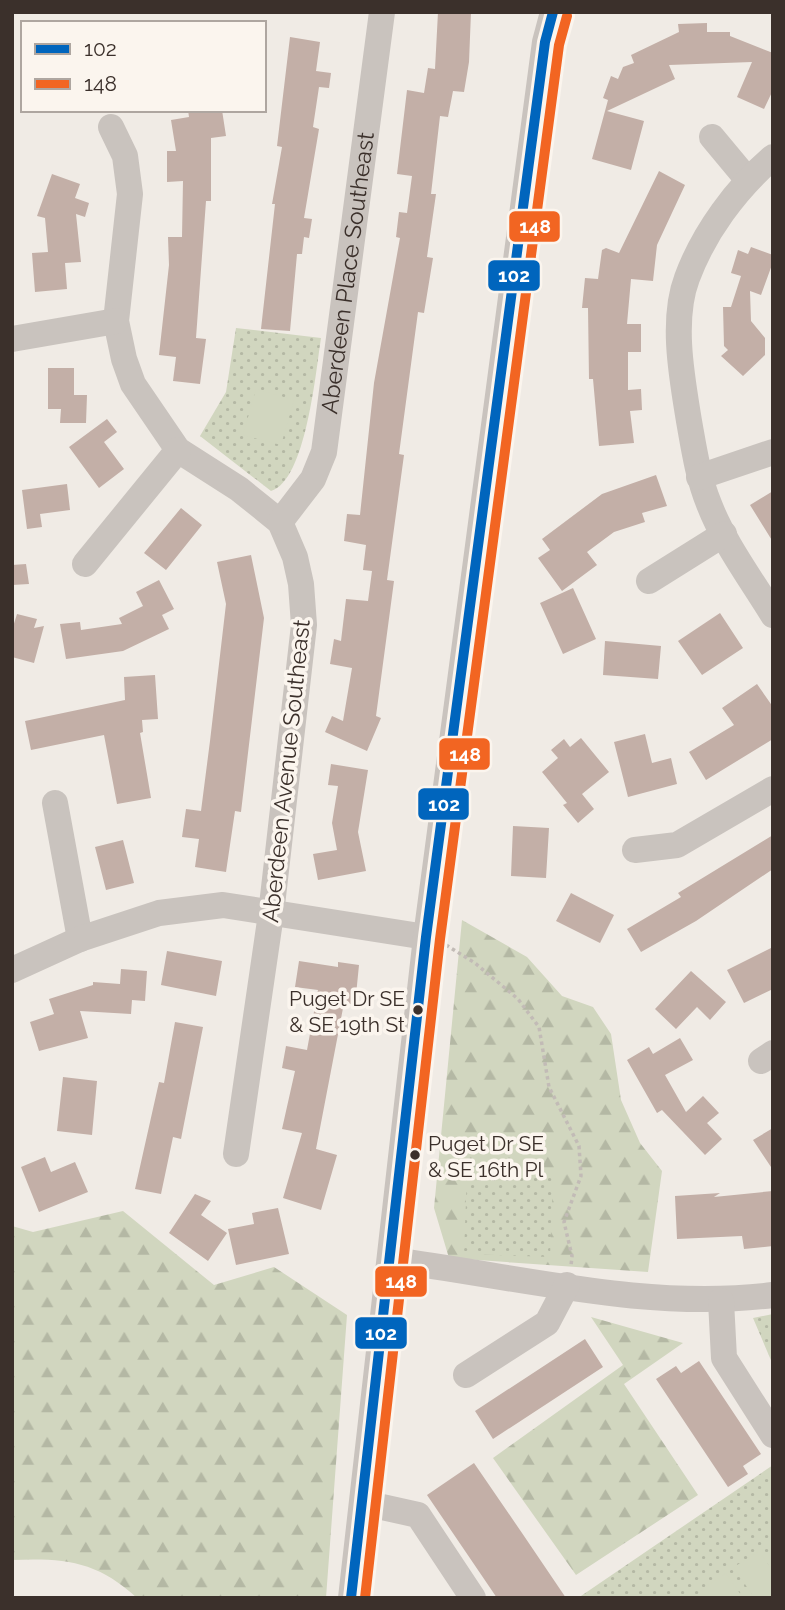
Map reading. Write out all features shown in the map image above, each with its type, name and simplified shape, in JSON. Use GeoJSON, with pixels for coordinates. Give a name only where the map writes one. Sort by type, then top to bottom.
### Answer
{"type":"FeatureCollection","features":[{"type":"Feature","properties":{"kind":"street","name":"Aberdeen Place Southeast"},"geometry":{"type":"LineString","coordinates":[[280,522],[313,479],[324,452],[382,12]]}},
{"type":"Feature","properties":{"kind":"street"},"geometry":{"type":"LineString","coordinates":[[351,1598],[426,937],[545,42],[553,12]]}},
{"type":"Feature","properties":{"kind":"street","name":"Aberdeen Avenue Southeast"},"geometry":{"type":"LineString","coordinates":[[111,127],[125,156],[130,194],[116,321],[133,384],[178,450],[239,489],[280,522],[295,557],[302,584],[304,625],[271,914],[236,1154]]}},
{"type":"Feature","properties":{"kind":"street"},"geometry":{"type":"LineString","coordinates":[[712,137],[747,179]]}},
{"type":"Feature","properties":{"kind":"street"},"geometry":{"type":"LineString","coordinates":[[773,157],[747,179],[714,225],[686,279],[679,329],[680,369],[699,477],[724,534],[773,615]]}},
{"type":"Feature","properties":{"kind":"street"},"geometry":{"type":"LineString","coordinates":[[12,339],[116,321]]}},
{"type":"Feature","properties":{"kind":"street"},"geometry":{"type":"LineString","coordinates":[[85,564],[178,450]]}},
{"type":"Feature","properties":{"kind":"street"},"geometry":{"type":"LineString","coordinates":[[699,477],[773,452]]}},
{"type":"Feature","properties":{"kind":"street"},"geometry":{"type":"LineString","coordinates":[[649,581],[724,534]]}},
{"type":"Feature","properties":{"kind":"street"},"geometry":{"type":"LineString","coordinates":[[635,850],[677,845],[773,789]]}},
{"type":"Feature","properties":{"kind":"street"},"geometry":{"type":"LineString","coordinates":[[55,803],[80,939]]}},
{"type":"Feature","properties":{"kind":"street"},"geometry":{"type":"LineString","coordinates":[[12,970],[80,939],[159,913],[223,905],[426,937]]}},
{"type":"Feature","properties":{"kind":"street"},"geometry":{"type":"LineString","coordinates":[[391,1260],[638,1296],[720,1301],[773,1295]]}},
{"type":"Feature","properties":{"kind":"street"},"geometry":{"type":"LineString","coordinates":[[466,1375],[547,1323],[567,1285]]}},
{"type":"Feature","properties":{"kind":"street"},"geometry":{"type":"LineString","coordinates":[[720,1301],[724,1359],[773,1435]]}},
{"type":"Feature","properties":{"kind":"street"},"geometry":{"type":"LineString","coordinates":[[363,1503],[418,1514],[472,1598]]}},
{"type":"Feature","properties":{"kind":"path"},"geometry":{"type":"LineString","coordinates":[[426,937],[451,947],[475,963],[518,999],[539,1027],[549,1087],[579,1146],[581,1176],[564,1222],[572,1256],[567,1285]]}},
{"type":"Feature","properties":{"kind":"green space"},"geometry":{"type":"Polygon","coordinates":[[[236,328],[321,338],[301,447],[283,483],[271,491],[200,436],[226,392],[236,328]]]}},
{"type":"Feature","properties":{"kind":"green space"},"geometry":{"type":"Polygon","coordinates":[[[256,389],[294,400],[281,445],[243,435],[256,389]]]}},
{"type":"Feature","properties":{"kind":"green space"},"geometry":{"type":"Polygon","coordinates":[[[462,920],[527,957],[562,996],[593,1007],[611,1034],[621,1100],[640,1143],[662,1171],[648,1272],[449,1258],[434,1208],[462,920]]]}},
{"type":"Feature","properties":{"kind":"green space"},"geometry":{"type":"Polygon","coordinates":[[[467,1173],[553,1176],[550,1257],[464,1254],[467,1173]]]}},
{"type":"Feature","properties":{"kind":"green space"},"geometry":{"type":"Polygon","coordinates":[[[123,1211],[214,1285],[274,1267],[347,1315],[326,1598],[137,1598],[108,1576],[79,1564],[48,1560],[12,1560],[12,1226],[33,1232],[123,1211]]]}},
{"type":"Feature","properties":{"kind":"green space"},"geometry":{"type":"Polygon","coordinates":[[[773,1314],[773,1365],[753,1318],[773,1314]]]}},
{"type":"Feature","properties":{"kind":"green space"},"geometry":{"type":"Polygon","coordinates":[[[591,1317],[683,1343],[624,1384],[698,1495],[576,1575],[493,1458],[623,1365],[591,1317]]]}},
{"type":"Feature","properties":{"kind":"green space"},"geometry":{"type":"Polygon","coordinates":[[[773,1465],[773,1598],[578,1598],[773,1465]]]}},
{"type":"Feature","properties":{"kind":"green space"},"geometry":{"type":"Polygon","coordinates":[[[759,1551],[773,1571],[773,1598],[754,1598],[734,1567],[759,1551]]]}},
{"type":"Feature","properties":{"kind":"green space"},"geometry":{"type":"Polygon","coordinates":[[[726,1573],[743,1598],[706,1598],[701,1590],[726,1573]]]}},
{"type":"Feature","properties":{"kind":"building"},"geometry":{"type":"Polygon","coordinates":[[[438,12],[471,12],[469,62],[464,92],[453,91],[448,117],[440,116],[431,194],[436,194],[427,257],[433,258],[424,313],[418,312],[399,454],[404,455],[387,580],[394,581],[376,716],[381,718],[367,751],[325,732],[332,716],[343,721],[352,668],[330,664],[334,639],[341,641],[346,599],[368,601],[372,571],[363,570],[366,545],[344,541],[347,514],[360,515],[374,383],[400,238],[396,237],[399,212],[407,213],[412,176],[397,174],[407,90],[424,93],[428,68],[435,69],[438,12]]]}},
{"type":"Feature","properties":{"kind":"building"},"geometry":{"type":"Polygon","coordinates":[[[707,23],[707,32],[730,32],[730,36],[773,53],[773,90],[764,109],[737,97],[752,62],[669,65],[675,79],[607,111],[644,121],[631,170],[592,159],[608,100],[603,98],[611,76],[618,79],[623,67],[634,63],[631,55],[679,32],[678,24],[707,23]]]}},
{"type":"Feature","properties":{"kind":"building"},"geometry":{"type":"Polygon","coordinates":[[[290,37],[320,42],[316,71],[331,73],[329,88],[319,87],[313,127],[319,129],[304,218],[312,219],[309,238],[304,237],[302,254],[297,254],[290,331],[261,329],[275,204],[272,204],[282,147],[277,146],[290,37]]]}},
{"type":"Feature","properties":{"kind":"building"},"geometry":{"type":"Polygon","coordinates":[[[188,112],[222,112],[226,136],[211,138],[211,201],[206,201],[196,338],[206,339],[200,384],[173,381],[176,357],[159,355],[169,265],[168,237],[182,237],[183,181],[167,182],[167,151],[176,151],[171,120],[189,117],[188,112]]]}},
{"type":"Feature","properties":{"kind":"building"},"geometry":{"type":"Polygon","coordinates":[[[659,171],[685,185],[657,245],[653,281],[631,279],[627,324],[641,324],[641,352],[628,352],[628,390],[641,389],[642,410],[630,411],[634,443],[599,446],[593,379],[589,379],[588,308],[582,308],[585,278],[598,279],[602,250],[606,248],[619,253],[659,171]]]}},
{"type":"Feature","properties":{"kind":"building"},"geometry":{"type":"Polygon","coordinates":[[[52,174],[80,184],[75,198],[89,203],[85,217],[76,214],[81,262],[65,263],[67,289],[35,292],[32,253],[48,252],[45,218],[37,216],[52,174]]]}},
{"type":"Feature","properties":{"kind":"building"},"geometry":{"type":"Polygon","coordinates":[[[751,247],[773,255],[773,262],[761,295],[750,291],[751,321],[765,338],[765,355],[743,376],[721,356],[728,350],[724,346],[723,307],[731,307],[741,276],[731,273],[738,250],[748,254],[751,247]]]}},
{"type":"Feature","properties":{"kind":"building"},"geometry":{"type":"Polygon","coordinates":[[[48,368],[74,368],[74,395],[87,395],[86,423],[60,423],[61,409],[48,409],[48,368]]]}},
{"type":"Feature","properties":{"kind":"building"},"geometry":{"type":"Polygon","coordinates":[[[107,419],[117,432],[104,442],[124,469],[99,488],[69,447],[107,419]]]}},
{"type":"Feature","properties":{"kind":"building"},"geometry":{"type":"Polygon","coordinates":[[[656,475],[667,506],[642,513],[645,522],[614,532],[587,552],[597,565],[562,591],[538,558],[550,550],[542,539],[602,494],[656,475]]]}},
{"type":"Feature","properties":{"kind":"building"},"geometry":{"type":"Polygon","coordinates":[[[67,484],[70,510],[40,514],[42,527],[27,529],[22,490],[67,484]]]}},
{"type":"Feature","properties":{"kind":"building"},"geometry":{"type":"Polygon","coordinates":[[[773,491],[773,542],[750,505],[773,491]]]}},
{"type":"Feature","properties":{"kind":"building"},"geometry":{"type":"Polygon","coordinates":[[[181,508],[202,525],[166,570],[144,553],[181,508]]]}},
{"type":"Feature","properties":{"kind":"building"},"geometry":{"type":"Polygon","coordinates":[[[251,555],[264,618],[241,812],[235,811],[226,872],[195,867],[199,839],[182,837],[186,809],[201,811],[210,741],[226,604],[217,562],[251,555]]]}},
{"type":"Feature","properties":{"kind":"building"},"geometry":{"type":"Polygon","coordinates":[[[26,564],[29,584],[12,585],[12,565],[26,564]]]}},
{"type":"Feature","properties":{"kind":"building"},"geometry":{"type":"Polygon","coordinates":[[[159,580],[174,609],[162,615],[169,629],[123,651],[66,659],[60,624],[80,622],[81,630],[122,624],[119,618],[143,606],[136,592],[159,580]]]}},
{"type":"Feature","properties":{"kind":"building"},"geometry":{"type":"Polygon","coordinates":[[[573,588],[596,639],[563,654],[540,603],[573,588]]]}},
{"type":"Feature","properties":{"kind":"building"},"geometry":{"type":"Polygon","coordinates":[[[720,613],[743,648],[702,675],[678,641],[720,613]]]}},
{"type":"Feature","properties":{"kind":"building"},"geometry":{"type":"Polygon","coordinates":[[[17,614],[37,619],[34,628],[44,626],[34,663],[12,657],[12,630],[17,614]]]}},
{"type":"Feature","properties":{"kind":"building"},"geometry":{"type":"Polygon","coordinates":[[[605,641],[661,646],[658,679],[603,675],[605,641]]]}},
{"type":"Feature","properties":{"kind":"building"},"geometry":{"type":"Polygon","coordinates":[[[155,675],[158,719],[142,720],[143,732],[140,733],[151,798],[117,804],[104,735],[31,750],[25,721],[125,700],[124,677],[155,675]]]}},
{"type":"Feature","properties":{"kind":"building"},"geometry":{"type":"Polygon","coordinates":[[[757,684],[773,707],[773,739],[706,780],[689,752],[734,725],[722,708],[757,684]]]}},
{"type":"Feature","properties":{"kind":"building"},"geometry":{"type":"Polygon","coordinates":[[[645,734],[652,763],[671,758],[677,784],[628,797],[614,742],[645,734]]]}},
{"type":"Feature","properties":{"kind":"building"},"geometry":{"type":"Polygon","coordinates":[[[581,738],[609,772],[582,794],[594,809],[578,823],[563,805],[567,803],[542,772],[558,758],[551,750],[564,739],[570,747],[581,738]]]}},
{"type":"Feature","properties":{"kind":"building"},"geometry":{"type":"Polygon","coordinates":[[[331,764],[368,770],[358,832],[366,871],[318,880],[313,854],[337,850],[332,823],[338,786],[328,785],[331,764]]]}},
{"type":"Feature","properties":{"kind":"building"},"geometry":{"type":"Polygon","coordinates":[[[513,826],[549,828],[546,878],[511,876],[513,826]]]}},
{"type":"Feature","properties":{"kind":"building"},"geometry":{"type":"Polygon","coordinates":[[[773,835],[773,869],[696,921],[641,952],[627,929],[681,897],[678,893],[773,835]]]}},
{"type":"Feature","properties":{"kind":"building"},"geometry":{"type":"Polygon","coordinates":[[[123,840],[134,883],[106,890],[95,847],[123,840]]]}},
{"type":"Feature","properties":{"kind":"building"},"geometry":{"type":"Polygon","coordinates":[[[571,893],[614,915],[600,943],[556,921],[571,893]]]}},
{"type":"Feature","properties":{"kind":"building"},"geometry":{"type":"Polygon","coordinates":[[[773,947],[773,989],[744,1003],[727,970],[773,947]]]}},
{"type":"Feature","properties":{"kind":"building"},"geometry":{"type":"Polygon","coordinates":[[[167,951],[222,961],[216,996],[161,985],[167,951]]]}},
{"type":"Feature","properties":{"kind":"building"},"geometry":{"type":"Polygon","coordinates":[[[299,961],[338,967],[338,962],[359,965],[356,995],[352,994],[351,1004],[344,1003],[316,1149],[337,1155],[321,1210],[283,1198],[302,1133],[282,1129],[295,1071],[282,1068],[286,1046],[307,1050],[318,990],[295,987],[299,961]]]}},
{"type":"Feature","properties":{"kind":"building"},"geometry":{"type":"Polygon","coordinates":[[[121,969],[147,971],[145,1001],[132,1000],[131,1014],[80,1011],[88,1038],[39,1051],[30,1022],[54,1014],[49,999],[93,985],[93,982],[120,984],[121,969]]]}},
{"type":"Feature","properties":{"kind":"building"},"geometry":{"type":"Polygon","coordinates":[[[691,971],[726,1002],[710,1020],[697,1007],[676,1029],[655,1009],[691,971]]]}},
{"type":"Feature","properties":{"kind":"building"},"geometry":{"type":"Polygon","coordinates":[[[175,1022],[203,1027],[181,1139],[173,1137],[161,1194],[135,1189],[159,1082],[164,1083],[175,1022]]]}},
{"type":"Feature","properties":{"kind":"building"},"geometry":{"type":"Polygon","coordinates":[[[680,1038],[693,1060],[665,1075],[686,1112],[703,1096],[719,1113],[707,1123],[722,1139],[705,1155],[662,1110],[657,1113],[627,1060],[649,1047],[653,1054],[680,1038]]]}},
{"type":"Feature","properties":{"kind":"building"},"geometry":{"type":"Polygon","coordinates":[[[63,1077],[97,1081],[92,1135],[57,1131],[63,1077]]]}},
{"type":"Feature","properties":{"kind":"building"},"geometry":{"type":"Polygon","coordinates":[[[773,1128],[773,1170],[753,1140],[773,1128]]]}},
{"type":"Feature","properties":{"kind":"building"},"geometry":{"type":"Polygon","coordinates":[[[45,1157],[51,1172],[75,1162],[88,1192],[39,1212],[21,1167],[45,1157]]]}},
{"type":"Feature","properties":{"kind":"building"},"geometry":{"type":"Polygon","coordinates":[[[773,1191],[773,1246],[744,1249],[742,1236],[677,1239],[675,1196],[720,1193],[714,1197],[773,1191]]]}},
{"type":"Feature","properties":{"kind":"building"},"geometry":{"type":"Polygon","coordinates":[[[195,1194],[211,1201],[201,1215],[227,1233],[208,1261],[169,1233],[195,1194]]]}},
{"type":"Feature","properties":{"kind":"building"},"geometry":{"type":"Polygon","coordinates":[[[278,1208],[289,1254],[236,1265],[228,1229],[254,1224],[252,1213],[278,1208]]]}},
{"type":"Feature","properties":{"kind":"building"},"geometry":{"type":"Polygon","coordinates":[[[585,1339],[603,1367],[493,1439],[475,1411],[585,1339]]]}},
{"type":"Feature","properties":{"kind":"building"},"geometry":{"type":"Polygon","coordinates":[[[699,1361],[761,1454],[743,1466],[748,1474],[728,1487],[656,1379],[676,1366],[681,1373],[699,1361]]]}},
{"type":"Feature","properties":{"kind":"building"},"geometry":{"type":"Polygon","coordinates":[[[474,1463],[566,1598],[497,1598],[427,1495],[474,1463]]]}},
{"type":"Feature","properties":{"kind":"transit line","name":"102"},"geometry":{"type":"LineString","coordinates":[[351,1598],[426,937],[545,42],[553,12]]}},
{"type":"Feature","properties":{"kind":"transit line","name":"148"},"geometry":{"type":"LineString","coordinates":[[365,1598],[440,939],[559,45],[567,16]]}},
{"type":"Feature","properties":{"kind":"place","name":"Puget Dr SE & SE 19th St"},"geometry":{"type":"Point","coordinates":[418,1010]}},
{"type":"Feature","properties":{"kind":"place","name":"Puget Dr SE & SE 16th Pl"},"geometry":{"type":"Point","coordinates":[415,1155]}}]}
